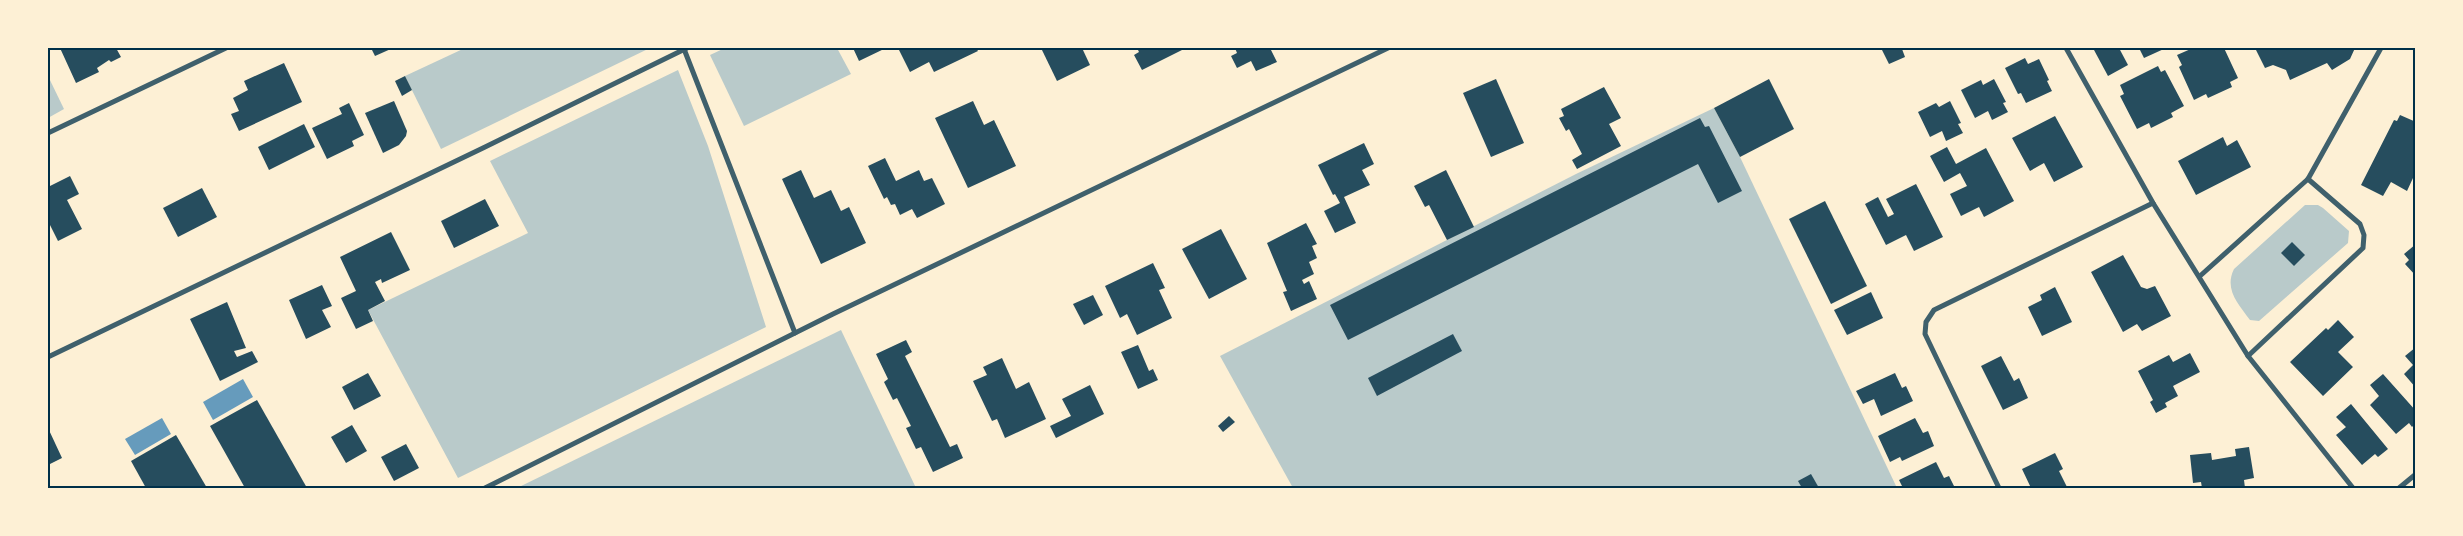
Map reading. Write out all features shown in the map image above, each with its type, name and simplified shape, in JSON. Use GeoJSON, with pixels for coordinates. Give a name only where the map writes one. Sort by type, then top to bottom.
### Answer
{"type":"FeatureCollection","features":[{"type":"Feature","properties":{"kind":"street"},"geometry":{"type":"LineString","coordinates":[[48,133],[226,48]]}},
{"type":"Feature","properties":{"kind":"street"},"geometry":{"type":"LineString","coordinates":[[48,358],[686,48],[795,333]]}},
{"type":"Feature","properties":{"kind":"street"},"geometry":{"type":"LineString","coordinates":[[1372,48],[1375,54]]}},
{"type":"Feature","properties":{"kind":"street"},"geometry":{"type":"LineString","coordinates":[[485,488],[795,333],[1388,48]]}},
{"type":"Feature","properties":{"kind":"street"},"geometry":{"type":"LineString","coordinates":[[2066,48],[2153,203],[2248,356],[2353,488]]}},
{"type":"Feature","properties":{"kind":"street"},"geometry":{"type":"LineString","coordinates":[[2200,276],[2308,178],[2381,48]]}},
{"type":"Feature","properties":{"kind":"street"},"geometry":{"type":"LineString","coordinates":[[2248,356],[2363,248],[2364,235],[2360,224],[2308,178]]}},
{"type":"Feature","properties":{"kind":"street"},"geometry":{"type":"LineString","coordinates":[[1998,488],[1925,334],[1926,322],[1934,310],[2153,203]]}},
{"type":"Feature","properties":{"kind":"street"},"geometry":{"type":"LineString","coordinates":[[2399,488],[2416,474]]}},
{"type":"Feature","properties":{"kind":"shaded area"},"geometry":{"type":"Polygon","coordinates":[[[465,48],[650,48],[441,149],[405,76],[465,48]]]}},
{"type":"Feature","properties":{"kind":"shaded area"},"geometry":{"type":"Polygon","coordinates":[[[725,48],[837,48],[851,74],[744,126],[710,55],[725,48]]]}},
{"type":"Feature","properties":{"kind":"shaded area"},"geometry":{"type":"Polygon","coordinates":[[[678,70],[708,146],[766,327],[458,478],[368,310],[528,233],[490,161],[678,70]]]}},
{"type":"Feature","properties":{"kind":"shaded area"},"geometry":{"type":"Polygon","coordinates":[[[48,76],[64,109],[48,118],[48,76]]]}},
{"type":"Feature","properties":{"kind":"shaded area"},"geometry":{"type":"Polygon","coordinates":[[[1714,108],[1740,157],[1897,488],[1293,488],[1220,356],[1576,174],[1714,108]]]}},
{"type":"Feature","properties":{"kind":"shaded area"},"geometry":{"type":"Polygon","coordinates":[[[2305,205],[2318,205],[2323,208],[2349,231],[2348,243],[2259,321],[2250,320],[2237,302],[2232,290],[2231,276],[2234,269],[2305,205]]]}},
{"type":"Feature","properties":{"kind":"shaded area"},"geometry":{"type":"Polygon","coordinates":[[[841,330],[916,488],[517,488],[841,330]]]}},
{"type":"Feature","properties":{"kind":"water"},"geometry":{"type":"Polygon","coordinates":[[[243,379],[253,397],[213,420],[203,402],[243,379]]]}},
{"type":"Feature","properties":{"kind":"water"},"geometry":{"type":"Polygon","coordinates":[[[162,418],[171,434],[135,455],[125,439],[162,418]]]}},
{"type":"Feature","properties":{"kind":"building"},"geometry":{"type":"Polygon","coordinates":[[[60,48],[116,48],[121,57],[111,62],[109,60],[97,68],[99,72],[76,83],[60,48]]]}},
{"type":"Feature","properties":{"kind":"building"},"geometry":{"type":"Polygon","coordinates":[[[371,48],[393,48],[375,56],[371,48]]]}},
{"type":"Feature","properties":{"kind":"building"},"geometry":{"type":"Polygon","coordinates":[[[853,48],[886,48],[859,61],[853,48]]]}},
{"type":"Feature","properties":{"kind":"building"},"geometry":{"type":"Polygon","coordinates":[[[905,48],[976,48],[978,51],[934,72],[929,62],[910,72],[899,50],[905,48]]]}},
{"type":"Feature","properties":{"kind":"building"},"geometry":{"type":"Polygon","coordinates":[[[1041,48],[1082,48],[1090,65],[1057,81],[1041,48]]]}},
{"type":"Feature","properties":{"kind":"building"},"geometry":{"type":"Polygon","coordinates":[[[1137,48],[1180,48],[1182,50],[1142,70],[1134,55],[1139,52],[1137,48]]]}},
{"type":"Feature","properties":{"kind":"building"},"geometry":{"type":"Polygon","coordinates":[[[1235,48],[1270,48],[1277,62],[1256,71],[1251,61],[1237,68],[1231,56],[1237,53],[1235,48]]]}},
{"type":"Feature","properties":{"kind":"building"},"geometry":{"type":"Polygon","coordinates":[[[1881,48],[1906,48],[1902,49],[1905,57],[1889,64],[1881,48]]]}},
{"type":"Feature","properties":{"kind":"building"},"geometry":{"type":"Polygon","coordinates":[[[2099,48],[2119,48],[2128,65],[2108,76],[2094,50],[2099,48]]]}},
{"type":"Feature","properties":{"kind":"building"},"geometry":{"type":"Polygon","coordinates":[[[2139,48],[2166,48],[2144,58],[2139,48]]]}},
{"type":"Feature","properties":{"kind":"building"},"geometry":{"type":"Polygon","coordinates":[[[2193,48],[2224,48],[2238,78],[2230,82],[2232,87],[2208,98],[2206,94],[2194,100],[2179,67],[2182,65],[2177,55],[2193,48]]]}},
{"type":"Feature","properties":{"kind":"building"},"geometry":{"type":"Polygon","coordinates":[[[2255,48],[2355,48],[2350,59],[2332,70],[2327,63],[2290,80],[2286,70],[2273,65],[2265,68],[2255,48]]]}},
{"type":"Feature","properties":{"kind":"building"},"geometry":{"type":"Polygon","coordinates":[[[2025,58],[2028,64],[2039,59],[2052,91],[2026,103],[2021,93],[2018,94],[2005,68],[2025,58]]]}},
{"type":"Feature","properties":{"kind":"building"},"geometry":{"type":"Polygon","coordinates":[[[284,63],[302,102],[239,131],[231,114],[239,111],[233,98],[248,90],[244,81],[284,63]]]}},
{"type":"Feature","properties":{"kind":"building"},"geometry":{"type":"Polygon","coordinates":[[[2158,66],[2161,72],[2165,70],[2184,106],[2171,113],[2173,117],[2151,128],[2149,123],[2137,129],[2120,96],[2124,94],[2120,85],[2158,66]]]}},
{"type":"Feature","properties":{"kind":"building"},"geometry":{"type":"Polygon","coordinates":[[[405,76],[412,90],[402,96],[395,81],[405,76]]]}},
{"type":"Feature","properties":{"kind":"building"},"geometry":{"type":"Polygon","coordinates":[[[1496,79],[1524,143],[1491,157],[1463,93],[1496,79]]]}},
{"type":"Feature","properties":{"kind":"building"},"geometry":{"type":"Polygon","coordinates":[[[1769,79],[1794,129],[1740,157],[1714,108],[1769,79]]]}},
{"type":"Feature","properties":{"kind":"building"},"geometry":{"type":"Polygon","coordinates":[[[1994,79],[2006,102],[2003,103],[2008,112],[1992,120],[1988,111],[1975,118],[1961,90],[1981,80],[1983,85],[1994,79]]]}},
{"type":"Feature","properties":{"kind":"building"},"geometry":{"type":"Polygon","coordinates":[[[1604,87],[1621,118],[1609,124],[1621,146],[1577,169],[1572,160],[1582,154],[1569,129],[1566,131],[1559,118],[1564,116],[1561,109],[1604,87]]]}},
{"type":"Feature","properties":{"kind":"building"},"geometry":{"type":"Polygon","coordinates":[[[394,101],[407,131],[406,136],[399,145],[383,153],[365,113],[394,101]]]}},
{"type":"Feature","properties":{"kind":"building"},"geometry":{"type":"Polygon","coordinates":[[[973,101],[984,125],[994,120],[1016,166],[968,188],[935,118],[973,101]]]}},
{"type":"Feature","properties":{"kind":"building"},"geometry":{"type":"Polygon","coordinates":[[[1950,101],[1961,123],[1958,124],[1963,133],[1946,141],[1942,131],[1930,137],[1918,112],[1936,103],[1939,107],[1950,101]]]}},
{"type":"Feature","properties":{"kind":"building"},"geometry":{"type":"Polygon","coordinates":[[[349,103],[364,135],[352,141],[354,146],[327,159],[312,128],[342,114],[339,108],[349,103]]]}},
{"type":"Feature","properties":{"kind":"building"},"geometry":{"type":"Polygon","coordinates":[[[2400,115],[2416,122],[2416,180],[2413,178],[2407,191],[2391,182],[2383,196],[2361,185],[2394,120],[2397,121],[2400,115]]]}},
{"type":"Feature","properties":{"kind":"building"},"geometry":{"type":"Polygon","coordinates":[[[2055,116],[2083,167],[2054,182],[2044,163],[2030,171],[2012,138],[2055,116]]]}},
{"type":"Feature","properties":{"kind":"building"},"geometry":{"type":"Polygon","coordinates":[[[1700,118],[1705,127],[1709,126],[1742,191],[1718,203],[1698,164],[1348,340],[1330,305],[1700,118]]]}},
{"type":"Feature","properties":{"kind":"building"},"geometry":{"type":"Polygon","coordinates":[[[304,124],[315,147],[269,170],[258,147],[304,124]]]}},
{"type":"Feature","properties":{"kind":"building"},"geometry":{"type":"Polygon","coordinates":[[[2223,137],[2227,146],[2237,140],[2251,167],[2196,195],[2178,161],[2223,137]]]}},
{"type":"Feature","properties":{"kind":"building"},"geometry":{"type":"Polygon","coordinates":[[[1364,143],[1374,164],[1362,170],[1370,185],[1344,197],[1356,223],[1335,233],[1324,211],[1340,203],[1335,194],[1333,195],[1318,165],[1364,143]]]}},
{"type":"Feature","properties":{"kind":"building"},"geometry":{"type":"Polygon","coordinates":[[[1947,147],[1956,164],[1986,148],[2014,201],[1984,217],[1979,207],[1961,216],[1950,194],[1967,186],[1960,173],[1944,182],[1930,156],[1947,147]]]}},
{"type":"Feature","properties":{"kind":"building"},"geometry":{"type":"Polygon","coordinates":[[[885,158],[896,181],[919,170],[924,181],[932,178],[945,204],[917,218],[912,209],[900,215],[895,204],[891,205],[887,197],[884,199],[868,166],[885,158]]]}},
{"type":"Feature","properties":{"kind":"building"},"geometry":{"type":"Polygon","coordinates":[[[801,170],[814,198],[831,190],[841,211],[849,207],[866,243],[821,264],[782,179],[801,170]]]}},
{"type":"Feature","properties":{"kind":"building"},"geometry":{"type":"Polygon","coordinates":[[[1446,170],[1474,227],[1447,240],[1429,205],[1425,207],[1414,186],[1446,170]]]}},
{"type":"Feature","properties":{"kind":"building"},"geometry":{"type":"Polygon","coordinates":[[[70,176],[79,194],[67,200],[82,229],[58,241],[48,221],[48,187],[70,176]]]}},
{"type":"Feature","properties":{"kind":"building"},"geometry":{"type":"Polygon","coordinates":[[[1916,184],[1943,237],[1914,251],[1906,235],[1886,245],[1865,204],[1878,197],[1888,217],[1894,214],[1886,199],[1916,184]]]}},
{"type":"Feature","properties":{"kind":"building"},"geometry":{"type":"Polygon","coordinates":[[[202,188],[217,217],[178,237],[163,208],[202,188]]]}},
{"type":"Feature","properties":{"kind":"building"},"geometry":{"type":"Polygon","coordinates":[[[485,199],[499,226],[454,248],[441,221],[485,199]]]}},
{"type":"Feature","properties":{"kind":"building"},"geometry":{"type":"Polygon","coordinates":[[[1825,201],[1867,286],[1831,304],[1789,219],[1825,201]]]}},
{"type":"Feature","properties":{"kind":"building"},"geometry":{"type":"Polygon","coordinates":[[[1306,223],[1317,244],[1312,246],[1317,258],[1309,262],[1314,274],[1302,280],[1304,284],[1309,281],[1317,299],[1291,311],[1283,292],[1287,291],[1267,243],[1306,223]]]}},
{"type":"Feature","properties":{"kind":"building"},"geometry":{"type":"Polygon","coordinates":[[[1221,229],[1247,279],[1209,299],[1182,249],[1221,229]]]}},
{"type":"Feature","properties":{"kind":"building"},"geometry":{"type":"Polygon","coordinates":[[[391,232],[410,270],[382,283],[381,279],[375,282],[385,301],[368,310],[373,321],[356,329],[341,298],[356,291],[340,257],[391,232]]]}},
{"type":"Feature","properties":{"kind":"building"},"geometry":{"type":"Polygon","coordinates":[[[2292,242],[2305,255],[2294,266],[2281,253],[2292,242]]]}},
{"type":"Feature","properties":{"kind":"building"},"geometry":{"type":"Polygon","coordinates":[[[2416,244],[2416,276],[2405,264],[2409,260],[2404,254],[2416,244]]]}},
{"type":"Feature","properties":{"kind":"building"},"geometry":{"type":"Polygon","coordinates":[[[2123,255],[2141,287],[2147,289],[2155,286],[2171,316],[2142,331],[2137,324],[2123,332],[2091,272],[2123,255]]]}},
{"type":"Feature","properties":{"kind":"building"},"geometry":{"type":"Polygon","coordinates":[[[1153,263],[1165,288],[1159,290],[1172,318],[1137,335],[1127,314],[1120,318],[1105,286],[1153,263]]]}},
{"type":"Feature","properties":{"kind":"building"},"geometry":{"type":"Polygon","coordinates":[[[322,285],[332,306],[322,310],[331,327],[306,339],[289,300],[322,285]]]}},
{"type":"Feature","properties":{"kind":"building"},"geometry":{"type":"Polygon","coordinates":[[[2055,287],[2072,322],[2042,336],[2028,307],[2042,300],[2040,295],[2055,287]]]}},
{"type":"Feature","properties":{"kind":"building"},"geometry":{"type":"Polygon","coordinates":[[[1871,292],[1883,318],[1847,335],[1834,310],[1871,292]]]}},
{"type":"Feature","properties":{"kind":"building"},"geometry":{"type":"Polygon","coordinates":[[[1093,295],[1103,315],[1084,325],[1073,304],[1093,295]]]}},
{"type":"Feature","properties":{"kind":"building"},"geometry":{"type":"Polygon","coordinates":[[[227,302],[246,348],[234,351],[237,357],[252,351],[258,362],[220,381],[190,319],[227,302]]]}},
{"type":"Feature","properties":{"kind":"building"},"geometry":{"type":"Polygon","coordinates":[[[2338,320],[2354,337],[2338,352],[2353,367],[2323,396],[2290,362],[2326,328],[2328,330],[2338,320]]]}},
{"type":"Feature","properties":{"kind":"building"},"geometry":{"type":"Polygon","coordinates":[[[1453,334],[1462,351],[1377,396],[1368,378],[1453,334]]]}},
{"type":"Feature","properties":{"kind":"building"},"geometry":{"type":"Polygon","coordinates":[[[906,340],[912,352],[905,356],[950,447],[957,444],[963,458],[933,472],[921,447],[916,449],[906,428],[911,426],[897,398],[893,400],[884,382],[888,379],[876,354],[906,340]]]}},
{"type":"Feature","properties":{"kind":"building"},"geometry":{"type":"Polygon","coordinates":[[[1138,345],[1149,371],[1153,369],[1158,380],[1138,389],[1121,352],[1138,345]]]}},
{"type":"Feature","properties":{"kind":"building"},"geometry":{"type":"Polygon","coordinates":[[[2416,347],[2416,388],[2404,374],[2413,365],[2405,356],[2416,347]]]}},
{"type":"Feature","properties":{"kind":"building"},"geometry":{"type":"Polygon","coordinates":[[[2190,353],[2200,372],[2173,386],[2178,396],[2165,403],[2167,407],[2156,413],[2150,402],[2153,400],[2138,371],[2169,355],[2173,362],[2190,353]]]}},
{"type":"Feature","properties":{"kind":"building"},"geometry":{"type":"Polygon","coordinates":[[[2001,356],[2014,381],[2019,378],[2028,398],[2003,410],[1981,366],[2001,356]]]}},
{"type":"Feature","properties":{"kind":"building"},"geometry":{"type":"Polygon","coordinates":[[[1002,358],[1016,389],[1029,382],[1046,419],[1005,438],[997,419],[992,421],[973,381],[987,375],[983,367],[1002,358]]]}},
{"type":"Feature","properties":{"kind":"building"},"geometry":{"type":"Polygon","coordinates":[[[368,373],[381,396],[354,410],[342,387],[368,373]]]}},
{"type":"Feature","properties":{"kind":"building"},"geometry":{"type":"Polygon","coordinates":[[[1895,373],[1902,388],[1906,386],[1913,401],[1881,416],[1874,399],[1863,404],[1856,391],[1895,373]]]}},
{"type":"Feature","properties":{"kind":"building"},"geometry":{"type":"Polygon","coordinates":[[[2383,374],[2416,411],[2416,423],[2412,427],[2409,423],[2396,434],[2370,405],[2379,396],[2370,385],[2383,374]]]}},
{"type":"Feature","properties":{"kind":"building"},"geometry":{"type":"Polygon","coordinates":[[[1090,385],[1104,414],[1056,438],[1050,426],[1071,416],[1062,399],[1090,385]]]}},
{"type":"Feature","properties":{"kind":"building"},"geometry":{"type":"Polygon","coordinates":[[[257,400],[307,488],[245,488],[210,426],[257,400]]]}},
{"type":"Feature","properties":{"kind":"building"},"geometry":{"type":"Polygon","coordinates":[[[2351,404],[2388,449],[2378,457],[2375,454],[2362,465],[2336,435],[2346,427],[2336,417],[2351,404]]]}},
{"type":"Feature","properties":{"kind":"building"},"geometry":{"type":"Polygon","coordinates":[[[1229,416],[1235,422],[1223,432],[1218,426],[1229,416]]]}},
{"type":"Feature","properties":{"kind":"building"},"geometry":{"type":"Polygon","coordinates":[[[1915,418],[1923,433],[1928,431],[1934,446],[1902,461],[1900,457],[1890,462],[1878,436],[1915,418]]]}},
{"type":"Feature","properties":{"kind":"building"},"geometry":{"type":"Polygon","coordinates":[[[352,425],[367,451],[346,463],[331,437],[352,425]]]}},
{"type":"Feature","properties":{"kind":"building"},"geometry":{"type":"Polygon","coordinates":[[[48,428],[62,458],[48,465],[48,428]]]}},
{"type":"Feature","properties":{"kind":"building"},"geometry":{"type":"Polygon","coordinates":[[[176,435],[207,488],[146,488],[131,461],[176,435]]]}},
{"type":"Feature","properties":{"kind":"building"},"geometry":{"type":"Polygon","coordinates":[[[406,444],[419,468],[394,481],[381,457],[406,444]]]}},
{"type":"Feature","properties":{"kind":"building"},"geometry":{"type":"Polygon","coordinates":[[[2249,447],[2254,478],[2244,480],[2245,488],[2202,488],[2201,482],[2193,483],[2190,455],[2211,453],[2212,460],[2236,456],[2235,449],[2249,447]]]}},
{"type":"Feature","properties":{"kind":"building"},"geometry":{"type":"Polygon","coordinates":[[[2055,453],[2063,469],[2059,471],[2067,487],[2031,488],[2022,469],[2055,453]]]}},
{"type":"Feature","properties":{"kind":"building"},"geometry":{"type":"Polygon","coordinates":[[[1936,462],[1944,478],[1949,476],[1955,488],[1903,488],[1899,480],[1936,462]]]}},
{"type":"Feature","properties":{"kind":"building"},"geometry":{"type":"Polygon","coordinates":[[[1811,474],[1819,488],[1802,488],[1798,481],[1811,474]]]}}]}
